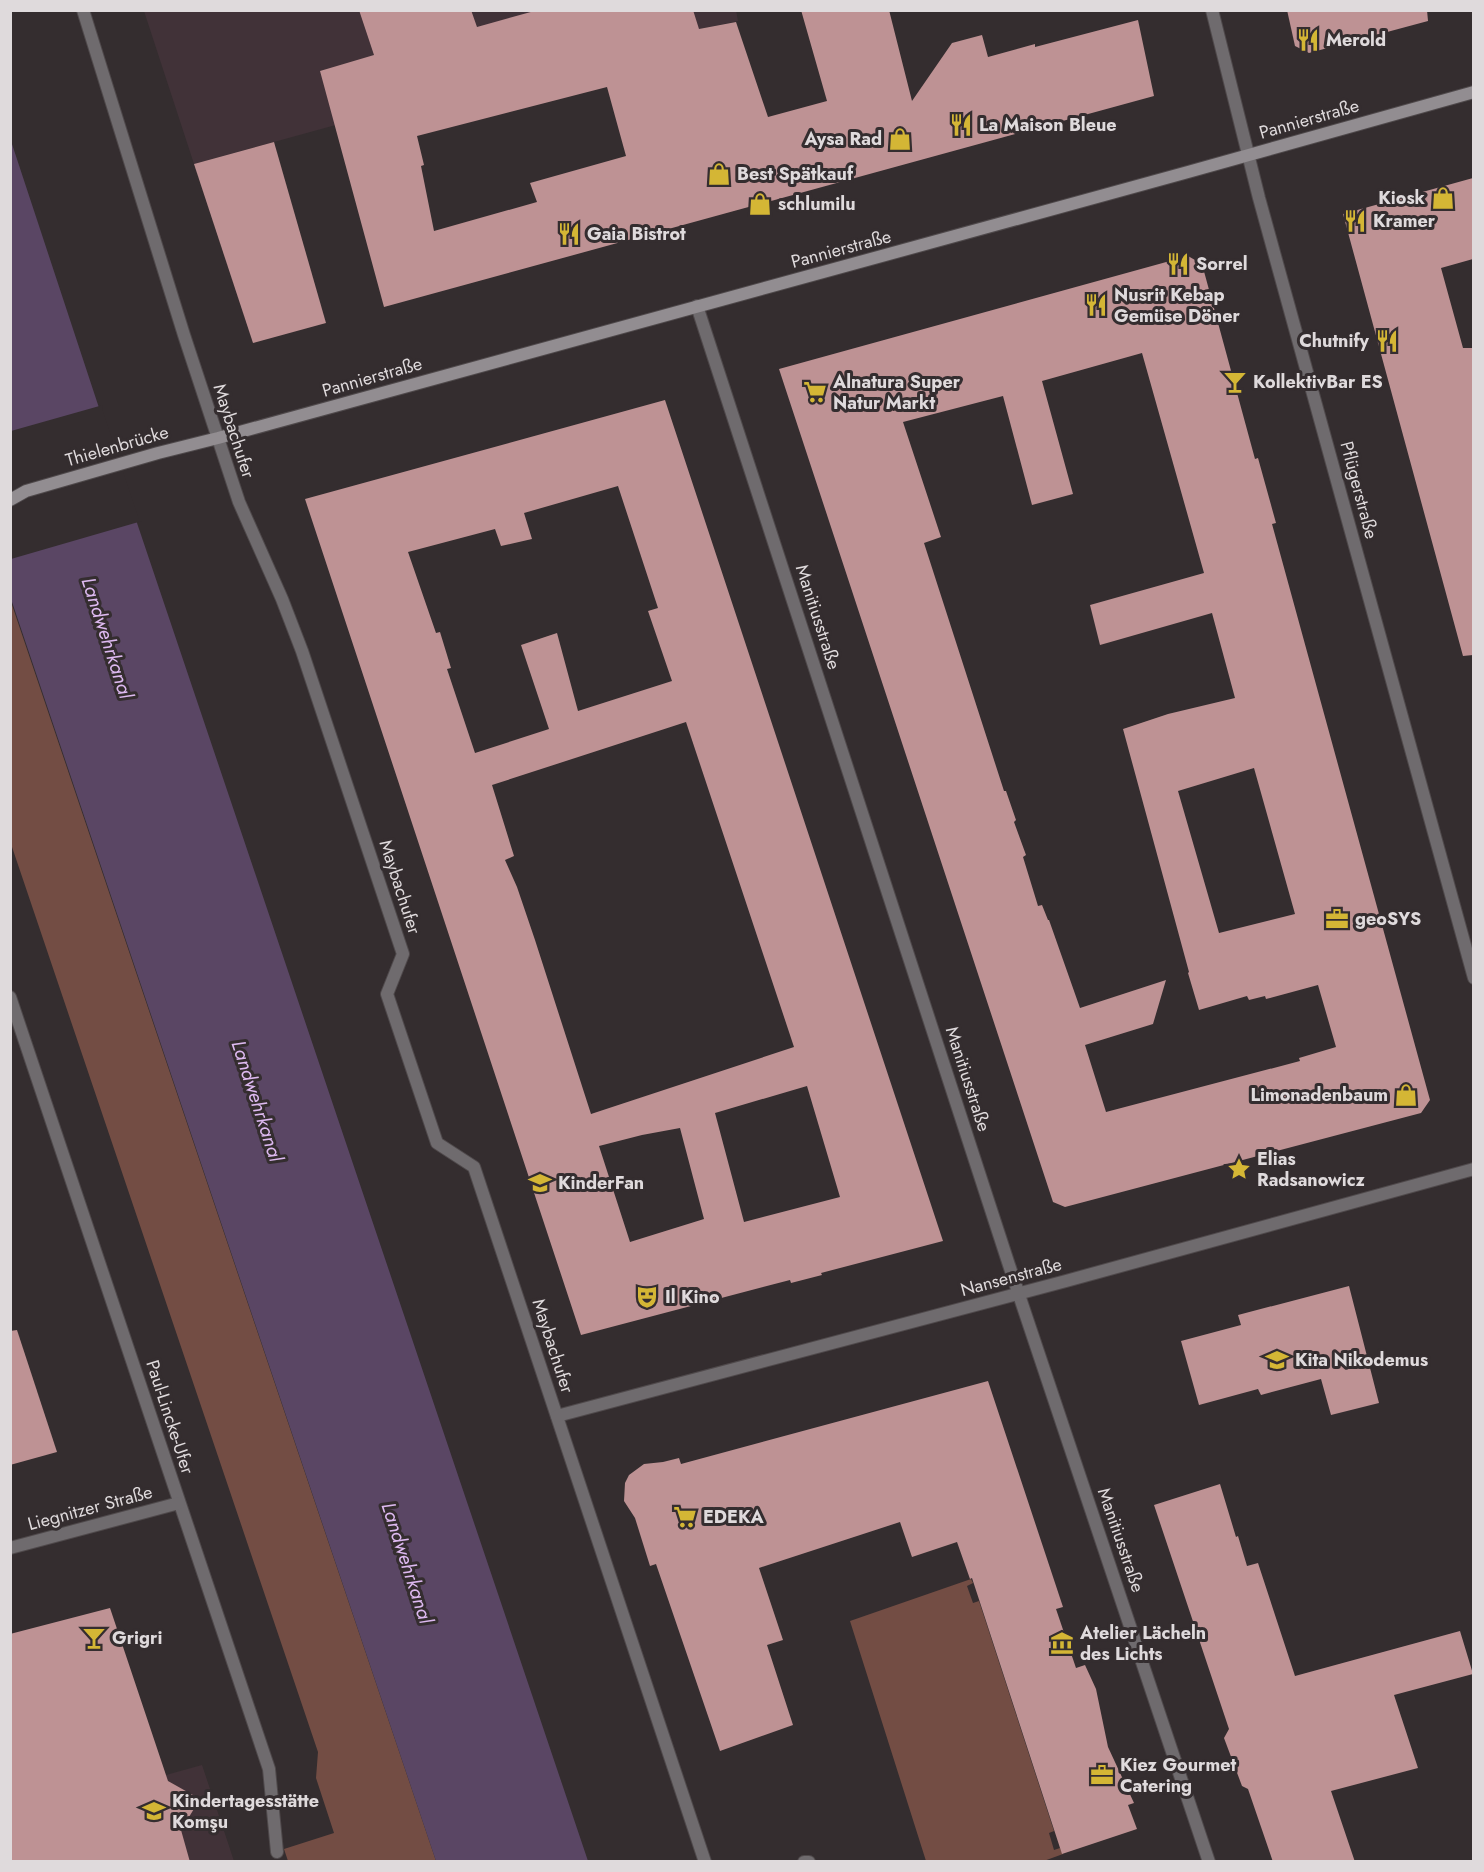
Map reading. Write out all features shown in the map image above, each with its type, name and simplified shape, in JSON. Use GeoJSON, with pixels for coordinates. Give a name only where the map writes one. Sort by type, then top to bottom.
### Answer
{"type":"FeatureCollection","features":[{"type":"Feature","properties":{"kind":"street","name":"Maybachufer"},"geometry":{"type":"LineString","coordinates":[[83,10],[239,502],[282,599],[302,651],[404,954],[387,994],[437,1143],[474,1167],[705,1862]]}},
{"type":"Feature","properties":{"kind":"street","name":"Pflügerstraße"},"geometry":{"type":"LineString","coordinates":[[1212,10],[1248,155],[1473,978]]}},
{"type":"Feature","properties":{"kind":"street","name":"Pannierstraße"},"geometry":{"type":"LineString","coordinates":[[218,438],[1473,92]]}},
{"type":"Feature","properties":{"kind":"street","name":"Manitiusstraße"},"geometry":{"type":"LineString","coordinates":[[697,306],[1019,1294],[1207,1861]]}},
{"type":"Feature","properties":{"kind":"street","name":"Thielenbrücke"},"geometry":{"type":"LineString","coordinates":[[10,500],[26,491],[218,438]]}},
{"type":"Feature","properties":{"kind":"street","name":"Thielenbrücke"},"geometry":{"type":"LineString","coordinates":[[10,490],[26,491]]}},
{"type":"Feature","properties":{"kind":"street","name":"Paul-Lincke-Ufer"},"geometry":{"type":"LineString","coordinates":[[10,998],[16,1034],[154,1423],[269,1769],[277,1852]]}},
{"type":"Feature","properties":{"kind":"street","name":"Nansenstraße"},"geometry":{"type":"LineString","coordinates":[[557,1416],[1019,1294],[1473,1168]]}},
{"type":"Feature","properties":{"kind":"street","name":"Liegnitzer Straße"},"geometry":{"type":"LineString","coordinates":[[10,1548],[179,1503]]}},
{"type":"Feature","properties":{"kind":"street"},"geometry":{"type":"LineString","coordinates":[[804,1862],[809,1862]]}},
{"type":"Feature","properties":{"kind":"shaded area"},"geometry":{"type":"Polygon","coordinates":[[[736,10],[738,21],[634,43],[194,164],[144,11],[736,10]]]}},
{"type":"Feature","properties":{"kind":"shaded area"},"geometry":{"type":"Polygon","coordinates":[[[10,599],[436,1861],[288,1861],[284,1849],[334,1833],[316,1778],[318,1752],[11,844],[10,599]]]}},
{"type":"Feature","properties":{"kind":"shaded area"},"geometry":{"type":"Polygon","coordinates":[[[971,1579],[973,1583],[967,1586],[973,1603],[979,1601],[1054,1831],[1049,1833],[1054,1850],[1060,1848],[1063,1854],[1041,1862],[926,1861],[850,1621],[971,1579]]]}},
{"type":"Feature","properties":{"kind":"shaded area","name":"Kindertagesstätte Komşu"},"geometry":{"type":"Polygon","coordinates":[[[202,1765],[234,1861],[11,1862],[166,1775],[202,1765]]]}},
{"type":"Feature","properties":{"kind":"water","name":"Landwehrkanal"},"geometry":{"type":"Polygon","coordinates":[[[10,138],[137,523],[588,1861],[436,1861],[11,599],[10,138]]]}},
{"type":"Feature","properties":{"kind":"pier"},"geometry":{"type":"Polygon","coordinates":[[[103,405],[102,408],[139,519],[142,521],[11,559],[11,431],[103,405]]]}},
{"type":"Feature","properties":{"kind":"building"},"geometry":{"type":"Polygon","coordinates":[[[359,10],[471,10],[477,27],[538,10],[693,10],[699,29],[736,22],[768,117],[827,101],[801,10],[889,10],[912,101],[952,43],[982,35],[988,57],[1138,20],[1154,96],[384,307],[320,71],[374,55],[359,10]],[[607,87],[417,136],[434,231],[537,202],[530,183],[626,156],[607,87]]]}},
{"type":"Feature","properties":{"kind":"building"},"geometry":{"type":"Polygon","coordinates":[[[1287,10],[1427,10],[1428,21],[1309,53],[1295,46],[1287,10]]]}},
{"type":"Feature","properties":{"kind":"building"},"geometry":{"type":"Polygon","coordinates":[[[274,142],[326,323],[253,343],[194,164],[274,142]]]}},
{"type":"Feature","properties":{"kind":"building"},"geometry":{"type":"Polygon","coordinates":[[[1473,178],[1473,259],[1441,268],[1463,348],[1473,348],[1473,655],[1463,656],[1343,214],[1473,178]]]}},
{"type":"Feature","properties":{"kind":"building"},"geometry":{"type":"Polygon","coordinates":[[[1188,256],[1202,264],[1255,459],[1258,458],[1276,523],[1272,524],[1430,1100],[1421,1113],[1065,1207],[1053,1202],[779,369],[1188,256]],[[1142,353],[1042,381],[1073,494],[1032,505],[1003,396],[903,422],[941,537],[924,543],[1004,791],[1006,791],[1016,820],[1014,822],[1026,855],[1023,857],[1038,906],[1042,905],[1049,920],[1080,1008],[1166,980],[1153,1024],[1085,1045],[1106,1112],[1300,1061],[1299,1058],[1336,1047],[1318,985],[1266,999],[1265,996],[1249,1000],[1247,996],[1199,1010],[1188,973],[1123,729],[1168,714],[1235,698],[1212,613],[1100,645],[1090,605],[1204,573],[1142,353]],[[1254,768],[1178,791],[1219,933],[1295,914],[1254,768]]]}},
{"type":"Feature","properties":{"kind":"building"},"geometry":{"type":"Polygon","coordinates":[[[665,400],[943,1241],[821,1273],[822,1275],[791,1283],[790,1280],[581,1335],[305,499],[665,400]],[[618,486],[524,513],[532,539],[501,546],[495,529],[408,552],[436,633],[440,632],[451,668],[447,669],[475,753],[549,729],[521,645],[557,633],[578,711],[672,681],[648,611],[658,608],[618,486]],[[686,722],[492,785],[514,856],[505,860],[535,940],[591,1114],[794,1047],[686,722]],[[807,1086],[715,1113],[744,1222],[840,1197],[807,1086]],[[680,1128],[599,1146],[630,1242],[704,1219],[680,1128]]]}},
{"type":"Feature","properties":{"kind":"building","name":"Kita Nikodemus"},"geometry":{"type":"Polygon","coordinates":[[[1349,1286],[1379,1403],[1331,1415],[1321,1379],[1261,1395],[1258,1389],[1199,1405],[1181,1341],[1241,1325],[1238,1315],[1349,1286]]]}},
{"type":"Feature","properties":{"kind":"building"},"geometry":{"type":"Polygon","coordinates":[[[17,1330],[57,1452],[10,1465],[10,1331],[17,1330]]]}},
{"type":"Feature","properties":{"kind":"building"},"geometry":{"type":"Polygon","coordinates":[[[988,1381],[1063,1607],[1056,1609],[1076,1668],[1085,1665],[1096,1689],[1108,1747],[1134,1803],[1128,1805],[1137,1829],[1062,1854],[972,1578],[970,1579],[957,1542],[912,1557],[900,1522],[759,1568],[783,1640],[767,1645],[793,1725],[720,1751],[656,1564],[650,1566],[635,1518],[624,1501],[625,1483],[629,1475],[644,1464],[679,1458],[681,1464],[988,1381]]]}},
{"type":"Feature","properties":{"kind":"building"},"geometry":{"type":"Polygon","coordinates":[[[1220,1484],[1247,1566],[1258,1563],[1295,1676],[1460,1631],[1473,1674],[1394,1695],[1418,1768],[1331,1791],[1355,1862],[1273,1862],[1248,1789],[1242,1786],[1224,1738],[1229,1729],[1154,1505],[1220,1484]]]}},
{"type":"Feature","properties":{"kind":"building"},"geometry":{"type":"Polygon","coordinates":[[[110,1608],[168,1781],[200,1799],[181,1830],[190,1862],[10,1862],[10,1634],[110,1608]]]}},
{"type":"Feature","properties":{"kind":"place","name":"Merold"},"geometry":{"type":"Point","coordinates":[1308,40]}},
{"type":"Feature","properties":{"kind":"place","name":"La Maison Bleue"},"geometry":{"type":"Point","coordinates":[961,125]}},
{"type":"Feature","properties":{"kind":"place","name":"Aysa Rad"},"geometry":{"type":"Point","coordinates":[900,139]}},
{"type":"Feature","properties":{"kind":"place","name":"Best Spätkauf"},"geometry":{"type":"Point","coordinates":[719,174]}},
{"type":"Feature","properties":{"kind":"place","name":"Kiosk"},"geometry":{"type":"Point","coordinates":[1443,198]}},
{"type":"Feature","properties":{"kind":"place","name":"schlumilu"},"geometry":{"type":"Point","coordinates":[760,204]}},
{"type":"Feature","properties":{"kind":"place","name":"Kramer"},"geometry":{"type":"Point","coordinates":[1355,221]}},
{"type":"Feature","properties":{"kind":"place","name":"Gaia Bistrot"},"geometry":{"type":"Point","coordinates":[569,234]}},
{"type":"Feature","properties":{"kind":"place","name":"Sorrel"},"geometry":{"type":"Point","coordinates":[1178,264]}},
{"type":"Feature","properties":{"kind":"place","name":"Nusrit Kebap Gemüse Döner"},"geometry":{"type":"Point","coordinates":[1096,305]}},
{"type":"Feature","properties":{"kind":"place","name":"Chutnify"},"geometry":{"type":"Point","coordinates":[1387,341]}},
{"type":"Feature","properties":{"kind":"place","name":"KollektivBar ES"},"geometry":{"type":"Point","coordinates":[1235,382]}},
{"type":"Feature","properties":{"kind":"place","name":"Alnatura Super Natur Markt"},"geometry":{"type":"Point","coordinates":[815,392]}},
{"type":"Feature","properties":{"kind":"place","name":"geoSYS"},"geometry":{"type":"Point","coordinates":[1337,919]}},
{"type":"Feature","properties":{"kind":"place","name":"Limonadenbaum"},"geometry":{"type":"Point","coordinates":[1406,1095]}},
{"type":"Feature","properties":{"kind":"place","name":"Elias Radsanowicz"},"geometry":{"type":"Point","coordinates":[1239,1169]}},
{"type":"Feature","properties":{"kind":"place","name":"KinderFan"},"geometry":{"type":"Point","coordinates":[540,1183]}},
{"type":"Feature","properties":{"kind":"place","name":"Il Kino"},"geometry":{"type":"Point","coordinates":[647,1297]}},
{"type":"Feature","properties":{"kind":"place","name":"Kita Nikodemus"},"geometry":{"type":"Point","coordinates":[1277,1360]}},
{"type":"Feature","properties":{"kind":"place","name":"EDEKA"},"geometry":{"type":"Point","coordinates":[685,1517]}},
{"type":"Feature","properties":{"kind":"place","name":"Grigri"},"geometry":{"type":"Point","coordinates":[94,1638]}},
{"type":"Feature","properties":{"kind":"place","name":"Atelier Lächeln des Lichts"},"geometry":{"type":"Point","coordinates":[1062,1643]}},
{"type":"Feature","properties":{"kind":"place","name":"Kiez Gourmet Catering"},"geometry":{"type":"Point","coordinates":[1102,1775]}},
{"type":"Feature","properties":{"kind":"place","name":"Kindertagesstätte Komşu"},"geometry":{"type":"Point","coordinates":[154,1811]}}]}
